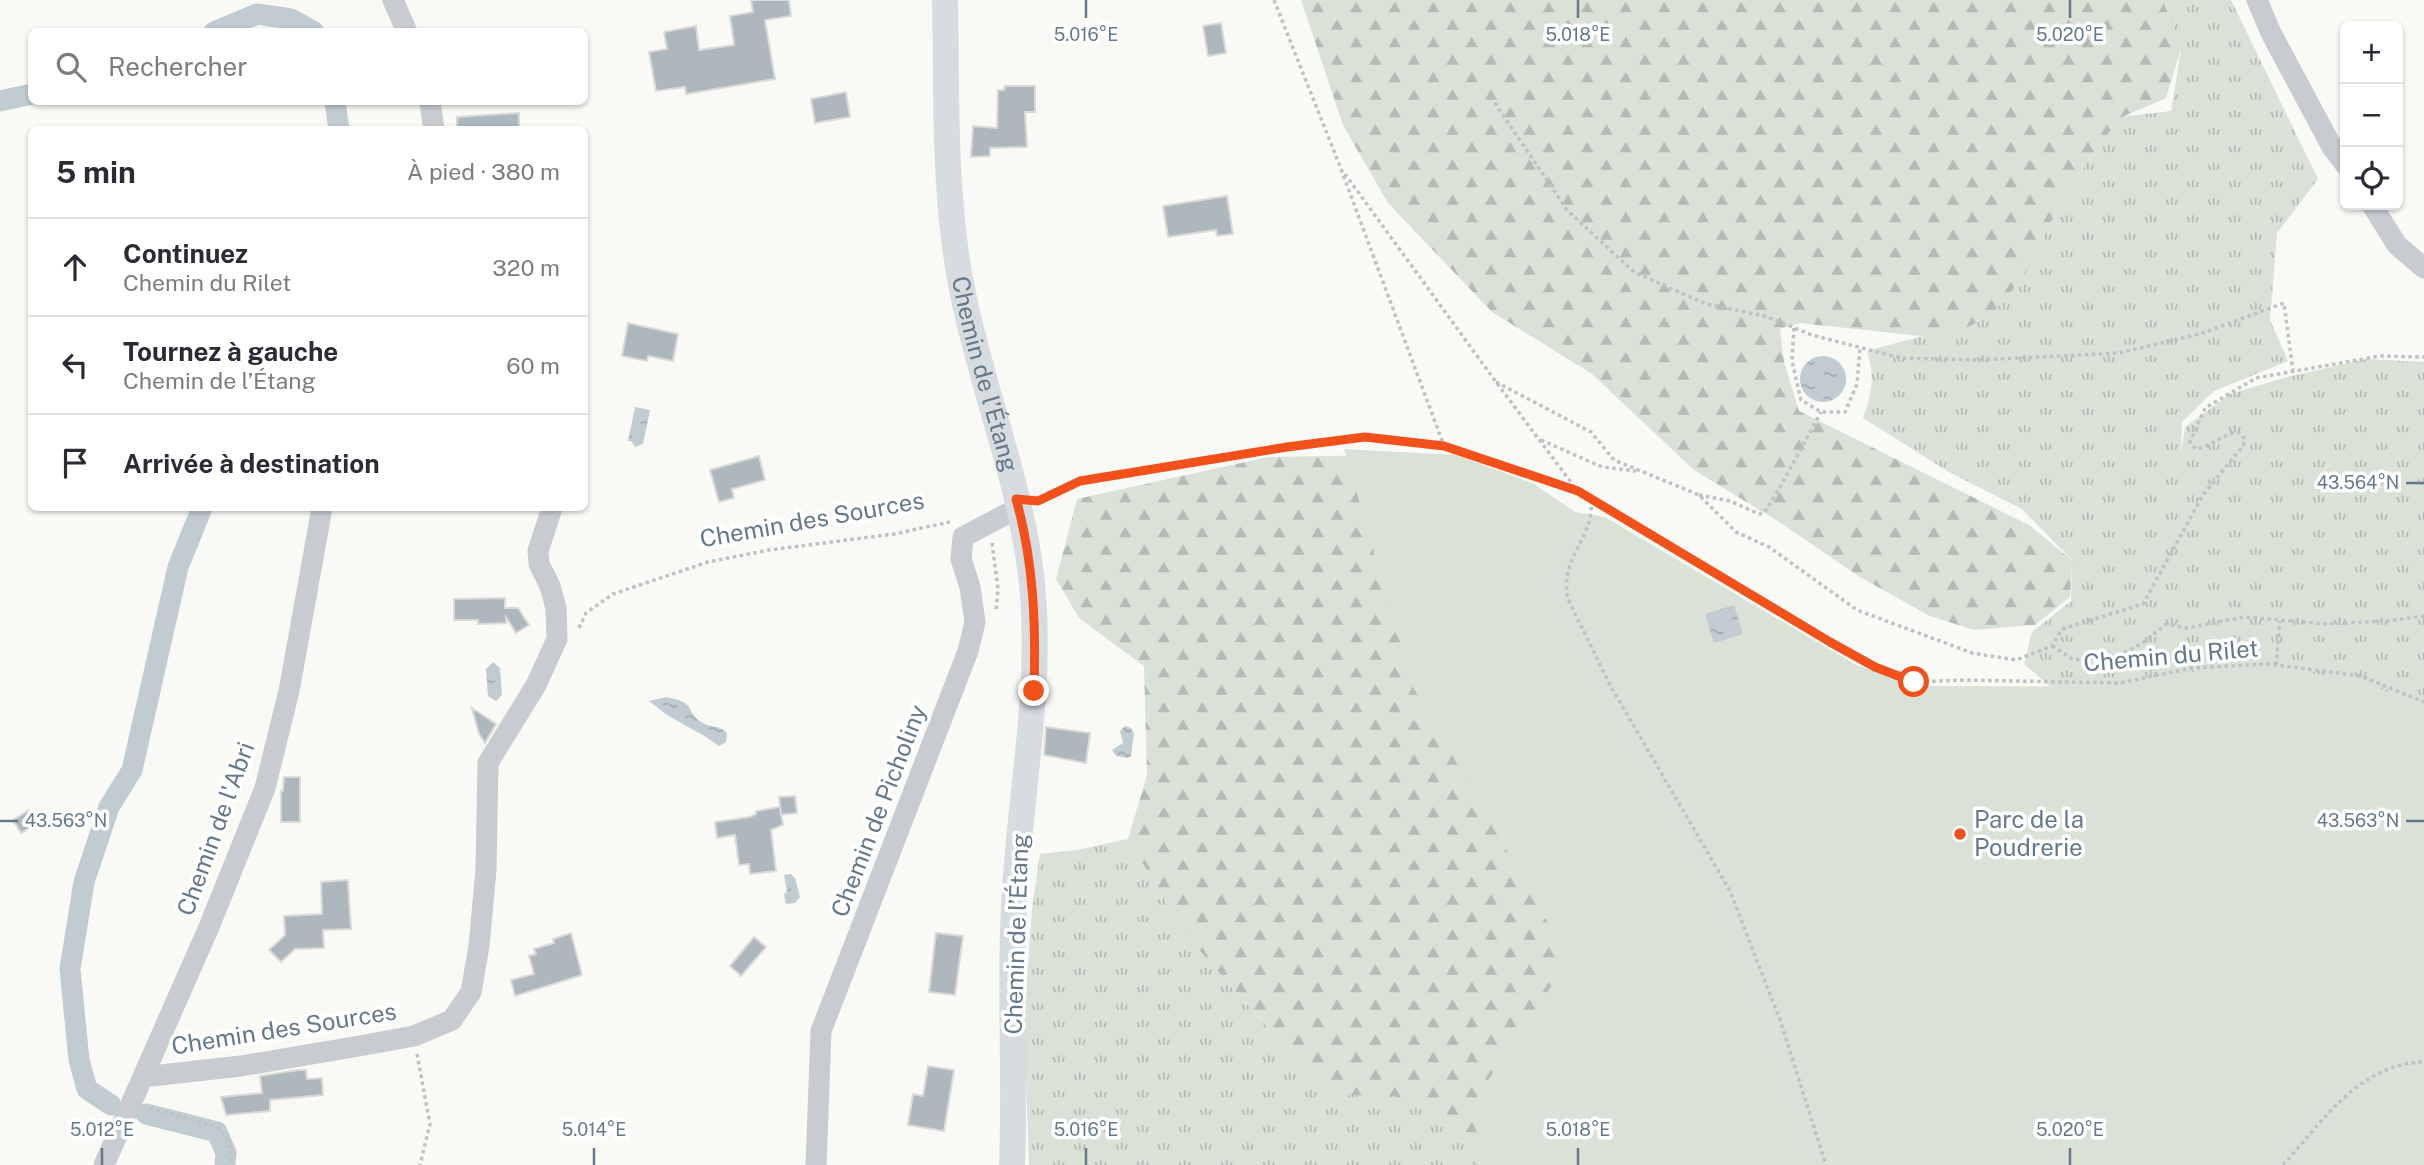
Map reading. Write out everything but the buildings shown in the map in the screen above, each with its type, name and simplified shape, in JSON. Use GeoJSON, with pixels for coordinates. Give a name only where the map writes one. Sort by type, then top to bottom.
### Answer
{"type":"FeatureCollection","features":[{"type":"Feature","properties":{"kind":"main road","name":"Chemin de l’Étang"},"geometry":{"type":"LineString","coordinates":[[945,0],[949,175],[962,292],[1017,503],[1031,575],[1035,633],[1034,691],[1012,937],[1012,1165]]}},
{"type":"Feature","properties":{"kind":"street"},"geometry":{"type":"LineString","coordinates":[[393,0],[405,28]]}},
{"type":"Feature","properties":{"kind":"street"},"geometry":{"type":"LineString","coordinates":[[2257,0],[2271,33],[2340,157]]}},
{"type":"Feature","properties":{"kind":"street"},"geometry":{"type":"LineString","coordinates":[[430,105],[433,126]]}},
{"type":"Feature","properties":{"kind":"street"},"geometry":{"type":"LineString","coordinates":[[2375,210],[2397,245],[2424,268]]}},
{"type":"Feature","properties":{"kind":"street","name":"Chemin de Picholiny"},"geometry":{"type":"LineString","coordinates":[[816,1165],[821,1031],[962,670],[975,622],[970,587],[961,559],[963,537],[1017,503]]}},
{"type":"Feature","properties":{"kind":"street","name":"Chemin de l'Abri"},"geometry":{"type":"LineString","coordinates":[[104,1165],[209,927],[265,788],[289,691],[321,511]]}},
{"type":"Feature","properties":{"kind":"street","name":"Chemin des Sources"},"geometry":{"type":"LineString","coordinates":[[143,1077],[241,1066],[414,1036],[452,1020],[471,992],[479,946],[486,870],[488,763],[536,685],[558,639],[556,608],[550,586],[539,564],[538,551],[551,511]]}},
{"type":"Feature","properties":{"kind":"path"},"geometry":{"type":"LineString","coordinates":[[1273,0],[1342,169],[1444,446]]}},
{"type":"Feature","properties":{"kind":"path"},"geometry":{"type":"LineString","coordinates":[[1491,97],[1567,209],[1634,272],[1706,304],[1765,316],[1812,335],[1901,358],[1952,359],[2119,353],[2203,333],[2284,303],[2293,372]]}},
{"type":"Feature","properties":{"kind":"path"},"geometry":{"type":"LineString","coordinates":[[1342,169],[1578,491]]}},
{"type":"Feature","properties":{"kind":"path"},"geometry":{"type":"LineString","coordinates":[[1794,327],[1792,361],[1801,400],[1821,412],[1844,412],[1857,384],[1860,347]]}},
{"type":"Feature","properties":{"kind":"path"},"geometry":{"type":"LineString","coordinates":[[1699,495],[1736,531],[1769,547],[1857,610],[1972,653],[2016,660],[2052,646],[2062,629],[2143,604],[2203,495],[2243,446],[2245,439],[2238,432],[2196,449],[2190,442],[2205,408],[2256,378],[2380,356],[2424,357]]}},
{"type":"Feature","properties":{"kind":"path"},"geometry":{"type":"LineString","coordinates":[[1496,382],[1591,432],[1614,460],[1699,495],[1730,501],[1759,514],[1764,513],[1778,491],[1821,412]]}},
{"type":"Feature","properties":{"kind":"path","name":"Chemin du Rilet"},"geometry":{"type":"LineString","coordinates":[[1017,503],[1038,501],[1080,481],[1287,447],[1365,437],[1444,446],[1578,491],[1830,642],[1875,667],[1914,682],[1964,680],[2120,683],[2191,668],[2276,665],[2361,676],[2424,702]]}},
{"type":"Feature","properties":{"kind":"path"},"geometry":{"type":"LineString","coordinates":[[1539,439],[1602,467],[1643,472]]}},
{"type":"Feature","properties":{"kind":"path"},"geometry":{"type":"LineString","coordinates":[[1592,499],[1589,525],[1568,569],[1565,583],[1568,599],[1610,685],[1730,891],[1780,1020],[1826,1165]]}},
{"type":"Feature","properties":{"kind":"path","name":"Chemin des Sources"},"geometry":{"type":"LineString","coordinates":[[576,633],[586,613],[613,594],[708,562],[769,550],[894,534],[956,521]]}},
{"type":"Feature","properties":{"kind":"path"},"geometry":{"type":"LineString","coordinates":[[2052,646],[2074,660],[2120,655],[2144,642],[2166,624],[2186,628],[2245,617],[2326,624],[2424,616]]}},
{"type":"Feature","properties":{"kind":"path"},"geometry":{"type":"LineString","coordinates":[[2276,665],[2280,621]]}},
{"type":"Feature","properties":{"kind":"path"},"geometry":{"type":"LineString","coordinates":[[414,1036],[430,1124],[420,1165]]}},
{"type":"Feature","properties":{"kind":"path"},"geometry":{"type":"LineString","coordinates":[[2283,1165],[2346,1094],[2366,1080],[2395,1066],[2424,1062]]}},
{"type":"Feature","properties":{"kind":"path"},"geometry":{"type":"LineString","coordinates":[[131,1103],[215,1126],[221,1130],[232,1152],[231,1165]]}},
{"type":"Feature","properties":{"kind":"green space"},"geometry":{"type":"Polygon","coordinates":[[[1301,0],[2163,0],[2181,49],[2166,98],[2120,118],[2089,159],[2054,216],[2025,275],[1991,315],[1958,332],[1922,336],[1799,323],[1780,329],[1784,362],[1799,411],[2029,525],[2072,560],[2070,597],[2035,625],[1974,630],[1930,616],[1860,577],[1776,520],[1694,470],[1592,374],[1492,312],[1388,203],[1343,125],[1301,0]]]}},
{"type":"Feature","properties":{"kind":"green space"},"geometry":{"type":"Polygon","coordinates":[[[2163,0],[2231,0],[2318,179],[2277,233],[2270,320],[2288,361],[2214,391],[2182,422],[2181,453],[2185,427],[2230,394],[2287,377],[2366,359],[2424,362],[2424,969],[2052,688],[2024,664],[2032,632],[2071,601],[2072,560],[2022,509],[1949,472],[1863,418],[1871,385],[1867,351],[1922,336],[1958,332],[2025,275],[2054,216],[2089,159],[2120,117],[2171,111],[2181,50],[2163,0]]]}},
{"type":"Feature","properties":{"kind":"green space","name":"Parc de la Poudrerie"},"geometry":{"type":"Polygon","coordinates":[[[1344,449],[1456,455],[1534,484],[1575,512],[1605,517],[1856,665],[1916,686],[2119,687],[2189,672],[2269,668],[2361,680],[2424,709],[2424,1165],[1485,1165],[1470,1107],[1569,960],[1413,687],[1344,449]]]}},
{"type":"Feature","properties":{"kind":"green space"},"geometry":{"type":"Polygon","coordinates":[[[1386,455],[2267,1165],[1476,1165],[1459,1123],[1395,1096],[1327,1095],[1187,936],[1128,839],[1147,775],[1144,666],[1079,618],[1056,579],[1077,499],[1268,457],[1386,455]]]}},
{"type":"Feature","properties":{"kind":"green space"},"geometry":{"type":"Polygon","coordinates":[[[1128,839],[1187,936],[1327,1095],[1395,1095],[1460,1123],[1476,1165],[1029,1165],[1024,1020],[1032,909],[1040,854],[1077,850],[1128,839]]]}},
{"type":"Feature","properties":{"kind":"water"},"geometry":{"type":"Polygon","coordinates":[[[1823,356],[1839,363],[1846,379],[1839,395],[1823,402],[1807,395],[1800,379],[1807,363],[1823,356]]]}},
{"type":"Feature","properties":{"kind":"water"},"geometry":{"type":"Polygon","coordinates":[[[635,407],[650,410],[643,444],[635,447],[628,441],[635,407]]]}},
{"type":"Feature","properties":{"kind":"water"},"geometry":{"type":"Polygon","coordinates":[[[1734,605],[1743,634],[1714,643],[1705,614],[1734,605]]]}},
{"type":"Feature","properties":{"kind":"water"},"geometry":{"type":"Polygon","coordinates":[[[493,662],[500,668],[502,695],[496,701],[488,696],[486,669],[493,662]]]}},
{"type":"Feature","properties":{"kind":"water"},"geometry":{"type":"Polygon","coordinates":[[[666,697],[683,702],[701,722],[724,730],[727,733],[726,742],[719,746],[649,701],[666,697]]]}},
{"type":"Feature","properties":{"kind":"water"},"geometry":{"type":"Polygon","coordinates":[[[1125,726],[1131,728],[1134,734],[1131,756],[1128,758],[1116,756],[1112,750],[1123,743],[1120,731],[1125,726]]]}},
{"type":"Feature","properties":{"kind":"water"},"geometry":{"type":"Polygon","coordinates":[[[791,874],[795,878],[800,897],[795,903],[786,904],[784,875],[791,874]]]}},
{"type":"Feature","properties":{"kind":"waterway"},"geometry":{"type":"LineString","coordinates":[[224,28],[257,14],[291,19],[307,28]]}},
{"type":"Feature","properties":{"kind":"waterway"},"geometry":{"type":"LineString","coordinates":[[0,101],[28,95]]}},
{"type":"Feature","properties":{"kind":"waterway"},"geometry":{"type":"LineString","coordinates":[[335,105],[338,126]]}},
{"type":"Feature","properties":{"kind":"waterway"},"geometry":{"type":"LineString","coordinates":[[111,1105],[87,1089],[79,1060],[70,969],[84,882],[109,807],[132,770],[178,567],[201,511]]}},
{"type":"Feature","properties":{"kind":"waterway"},"geometry":{"type":"LineString","coordinates":[[146,1114],[217,1132],[226,1153],[225,1165]]}},
{"type":"Feature","properties":{"kind":"place","name":"Parc de la Poudrerie"},"geometry":{"type":"Point","coordinates":[1960,834]}},
{"type":"Feature","properties":{"kind":"route"},"geometry":{"type":"LineString","coordinates":[[1034,691],[1035,633],[1031,575],[1016,499],[1038,501],[1080,481],[1365,437],[1444,446],[1578,491],[1830,642],[1875,667],[1914,682]]}}]}
